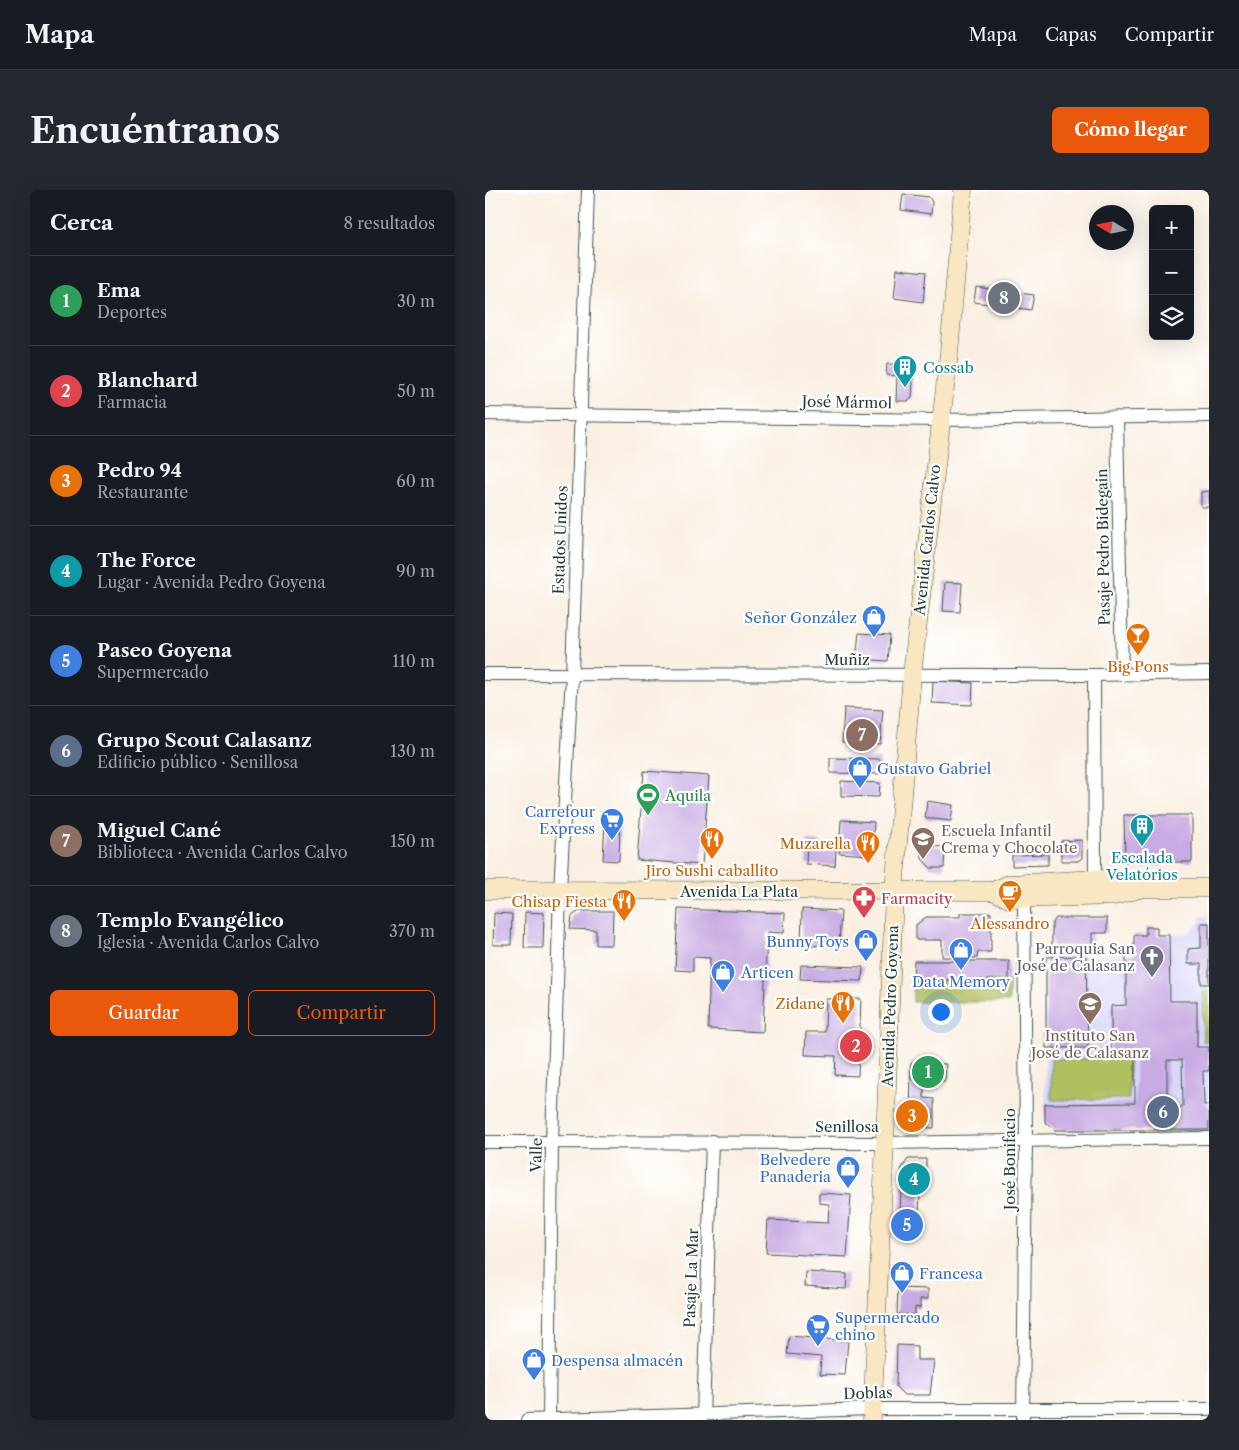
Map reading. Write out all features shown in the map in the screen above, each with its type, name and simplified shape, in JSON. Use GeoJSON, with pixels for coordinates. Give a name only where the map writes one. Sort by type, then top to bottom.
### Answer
{"type":"FeatureCollection","features":[{"type":"Feature","properties":{"kind":"main road","name":"Avenida Carlos Calvo"},"geometry":{"type":"LineString","coordinates":[[894,891],[912,675],[949,353],[963,190]]}},
{"type":"Feature","properties":{"kind":"main road"},"geometry":{"type":"LineString","coordinates":[[958,241],[975,190]]}},
{"type":"Feature","properties":{"kind":"main road"},"geometry":{"type":"LineString","coordinates":[[1024,899],[1024,893],[1029,890],[1067,888],[1087,879]]}},
{"type":"Feature","properties":{"kind":"main road","name":"Avenida La Plata"},"geometry":{"type":"LineString","coordinates":[[485,890],[993,891],[1009,884],[1087,879],[1112,879],[1143,888]]}},
{"type":"Feature","properties":{"kind":"main road","name":"Avenida La Plata"},"geometry":{"type":"LineString","coordinates":[[993,891],[1009,899],[1024,899],[1113,896],[1143,888],[1209,888]]}},
{"type":"Feature","properties":{"kind":"main road","name":"Avenida Pedro Goyena"},"geometry":{"type":"LineString","coordinates":[[872,1414],[885,1143],[894,891]]}},
{"type":"Feature","properties":{"kind":"street","name":"Estados Unidos"},"geometry":{"type":"LineString","coordinates":[[560,891],[572,675],[588,190]]}},
{"type":"Feature","properties":{"kind":"street","name":"José Mármol"},"geometry":{"type":"LineString","coordinates":[[485,414],[940,420],[1117,419],[1209,416]]}},
{"type":"Feature","properties":{"kind":"street","name":"Pasaje Pedro Bidegain"},"geometry":{"type":"LineString","coordinates":[[1117,419],[1122,674]]}},
{"type":"Feature","properties":{"kind":"street","name":"Muñiz"},"geometry":{"type":"LineString","coordinates":[[485,674],[1094,675],[1209,673]]}},
{"type":"Feature","properties":{"kind":"street"},"geometry":{"type":"LineString","coordinates":[[1087,879],[1094,675]]}},
{"type":"Feature","properties":{"kind":"street","name":"Valle"},"geometry":{"type":"LineString","coordinates":[[549,1420],[552,1142],[560,891]]}},
{"type":"Feature","properties":{"kind":"street","name":"José Bonifacio"},"geometry":{"type":"LineString","coordinates":[[1023,1414],[1026,1141],[1024,899]]}},
{"type":"Feature","properties":{"kind":"street","name":"Senillosa"},"geometry":{"type":"LineString","coordinates":[[485,1142],[712,1141],[885,1143],[1209,1138]]}},
{"type":"Feature","properties":{"kind":"street","name":"Pasaje La Mar"},"geometry":{"type":"LineString","coordinates":[[703,1416],[712,1141]]}},
{"type":"Feature","properties":{"kind":"street","name":"Doblas"},"geometry":{"type":"LineString","coordinates":[[527,1420],[703,1416],[1023,1414],[1209,1409]]}},
{"type":"Feature","properties":{"kind":"shaded area","name":"Instituto San José de Calasanz"},"geometry":{"type":"Polygon","coordinates":[[[1201,916],[1209,916],[1209,1130],[1055,1130],[1045,1122],[1046,957],[1134,955],[1170,1052],[1169,935],[1188,933],[1199,923],[1201,916]]]}},
{"type":"Feature","properties":{"kind":"green space"},"geometry":{"type":"Polygon","coordinates":[[[913,980],[1009,980],[1009,1002],[913,1002],[913,980]]]}},
{"type":"Feature","properties":{"kind":"green space"},"geometry":{"type":"Polygon","coordinates":[[[1202,991],[1209,991],[1209,1041],[1203,1041],[1202,991]]]}},
{"type":"Feature","properties":{"kind":"green space"},"geometry":{"type":"Polygon","coordinates":[[[1129,1058],[1129,1099],[1051,1100],[1051,1059],[1129,1058]]]}},
{"type":"Feature","properties":{"kind":"building"},"geometry":{"type":"Polygon","coordinates":[[[903,194],[929,197],[932,202],[931,214],[901,210],[903,194]]]}},
{"type":"Feature","properties":{"kind":"building"},"geometry":{"type":"Polygon","coordinates":[[[897,269],[926,272],[923,302],[894,298],[897,269]]]}},
{"type":"Feature","properties":{"kind":"building"},"geometry":{"type":"Polygon","coordinates":[[[976,287],[1034,295],[1031,310],[974,302],[976,287]]]}},
{"type":"Feature","properties":{"kind":"building"},"geometry":{"type":"Polygon","coordinates":[[[887,364],[914,365],[912,398],[908,401],[896,401],[897,376],[886,375],[887,364]]]}},
{"type":"Feature","properties":{"kind":"building"},"geometry":{"type":"Polygon","coordinates":[[[1209,491],[1209,507],[1201,507],[1201,492],[1209,491]]]}},
{"type":"Feature","properties":{"kind":"building"},"geometry":{"type":"Polygon","coordinates":[[[945,582],[962,583],[960,612],[943,611],[945,582]]]}},
{"type":"Feature","properties":{"kind":"building"},"geometry":{"type":"Polygon","coordinates":[[[859,633],[890,635],[888,661],[856,659],[859,633]]]}},
{"type":"Feature","properties":{"kind":"building"},"geometry":{"type":"Polygon","coordinates":[[[933,681],[973,683],[972,705],[932,703],[933,681]]]}},
{"type":"Feature","properties":{"kind":"building"},"geometry":{"type":"Polygon","coordinates":[[[844,708],[883,710],[880,744],[842,742],[844,708]]]}},
{"type":"Feature","properties":{"kind":"building"},"geometry":{"type":"Polygon","coordinates":[[[830,758],[880,759],[880,774],[830,773],[830,758]]]}},
{"type":"Feature","properties":{"kind":"building"},"geometry":{"type":"Polygon","coordinates":[[[644,771],[709,776],[702,865],[637,860],[644,771]]]}},
{"type":"Feature","properties":{"kind":"building","name":"Gustavo Gabriel"},"geometry":{"type":"Polygon","coordinates":[[[841,781],[880,783],[879,797],[841,796],[841,781]]]}},
{"type":"Feature","properties":{"kind":"building"},"geometry":{"type":"Polygon","coordinates":[[[927,801],[953,805],[951,821],[925,818],[927,801]]]}},
{"type":"Feature","properties":{"kind":"building"},"geometry":{"type":"Polygon","coordinates":[[[1124,815],[1192,815],[1192,862],[1125,862],[1124,815]]]}},
{"type":"Feature","properties":{"kind":"building"},"geometry":{"type":"Polygon","coordinates":[[[841,820],[874,822],[872,855],[839,853],[841,820]]]}},
{"type":"Feature","properties":{"kind":"building","name":"Carrefour Express"},"geometry":{"type":"Polygon","coordinates":[[[605,821],[620,822],[619,861],[603,860],[605,821]]]}},
{"type":"Feature","properties":{"kind":"building"},"geometry":{"type":"Polygon","coordinates":[[[1082,840],[1082,858],[1078,861],[1061,861],[1061,841],[1082,840]]]}},
{"type":"Feature","properties":{"kind":"building"},"geometry":{"type":"Polygon","coordinates":[[[807,841],[821,842],[820,848],[836,849],[835,866],[806,864],[807,841]]]}},
{"type":"Feature","properties":{"kind":"building"},"geometry":{"type":"Polygon","coordinates":[[[922,846],[945,847],[944,868],[931,868],[922,859],[922,846]]]}},
{"type":"Feature","properties":{"kind":"building"},"geometry":{"type":"Polygon","coordinates":[[[1048,854],[1048,865],[1012,866],[1012,855],[1048,854]]]}},
{"type":"Feature","properties":{"kind":"building"},"geometry":{"type":"Polygon","coordinates":[[[678,909],[785,913],[784,933],[767,932],[763,1032],[708,1029],[710,958],[693,957],[693,971],[675,970],[678,909]]]}},
{"type":"Feature","properties":{"kind":"building"},"geometry":{"type":"Polygon","coordinates":[[[802,909],[841,911],[839,945],[801,946],[802,909]]]}},
{"type":"Feature","properties":{"kind":"building"},"geometry":{"type":"Polygon","coordinates":[[[579,911],[613,911],[612,945],[596,945],[596,930],[570,929],[572,916],[579,911]]]}},
{"type":"Feature","properties":{"kind":"building"},"geometry":{"type":"Polygon","coordinates":[[[525,912],[544,913],[543,948],[524,948],[525,912]]]}},
{"type":"Feature","properties":{"kind":"building"},"geometry":{"type":"Polygon","coordinates":[[[494,913],[512,914],[511,945],[493,945],[494,913]]]}},
{"type":"Feature","properties":{"kind":"building"},"geometry":{"type":"Polygon","coordinates":[[[960,913],[991,913],[991,952],[978,952],[977,958],[942,957],[942,940],[916,940],[916,925],[926,917],[960,917],[960,913]]]}},
{"type":"Feature","properties":{"kind":"building"},"geometry":{"type":"Polygon","coordinates":[[[1056,918],[1107,918],[1107,933],[1092,933],[1092,946],[1052,946],[1052,923],[1056,918]]]}},
{"type":"Feature","properties":{"kind":"building"},"geometry":{"type":"Polygon","coordinates":[[[1201,923],[1209,923],[1209,984],[1201,984],[1201,964],[1188,964],[1188,949],[1201,948],[1201,923]]]}},
{"type":"Feature","properties":{"kind":"building"},"geometry":{"type":"Polygon","coordinates":[[[1146,927],[1157,927],[1157,935],[1169,935],[1170,1001],[1197,1001],[1197,1047],[1209,1047],[1209,1071],[1203,1071],[1204,1105],[1209,1105],[1209,1130],[1055,1130],[1045,1122],[1045,1104],[1135,1103],[1135,1056],[1111,1056],[1111,1006],[1126,1005],[1126,955],[1134,955],[1134,935],[1146,935],[1146,927]],[[1167,1060],[1167,1107],[1183,1107],[1182,1060],[1167,1060]]]}},
{"type":"Feature","properties":{"kind":"building"},"geometry":{"type":"Polygon","coordinates":[[[1086,956],[1088,1048],[1046,1048],[1046,957],[1086,956]]]}},
{"type":"Feature","properties":{"kind":"building","name":"Data Memory"},"geometry":{"type":"Polygon","coordinates":[[[914,961],[1009,961],[1009,980],[913,980],[914,961]]]}},
{"type":"Feature","properties":{"kind":"building"},"geometry":{"type":"Polygon","coordinates":[[[801,965],[863,967],[862,981],[800,979],[801,965]]]}},
{"type":"Feature","properties":{"kind":"building"},"geometry":{"type":"Polygon","coordinates":[[[826,999],[861,999],[858,1076],[835,1075],[836,1056],[805,1055],[806,1032],[825,1032],[826,999]]]}},
{"type":"Feature","properties":{"kind":"building"},"geometry":{"type":"Polygon","coordinates":[[[911,1063],[946,1064],[945,1081],[924,1081],[924,1098],[934,1099],[934,1128],[910,1127],[911,1063]]]}},
{"type":"Feature","properties":{"kind":"building"},"geometry":{"type":"Polygon","coordinates":[[[908,1159],[926,1159],[926,1190],[920,1190],[919,1213],[900,1212],[902,1168],[908,1159]]]}},
{"type":"Feature","properties":{"kind":"building"},"geometry":{"type":"Polygon","coordinates":[[[819,1193],[851,1195],[847,1257],[766,1253],[768,1220],[828,1223],[829,1204],[819,1203],[819,1193]]]}},
{"type":"Feature","properties":{"kind":"building"},"geometry":{"type":"Polygon","coordinates":[[[806,1272],[847,1274],[846,1289],[805,1286],[806,1272]]]}},
{"type":"Feature","properties":{"kind":"building"},"geometry":{"type":"Polygon","coordinates":[[[898,1288],[928,1289],[928,1299],[920,1299],[920,1308],[915,1307],[915,1315],[897,1314],[898,1288]]]}},
{"type":"Feature","properties":{"kind":"building","name":"Supermercado chino"},"geometry":{"type":"Polygon","coordinates":[[[789,1336],[848,1341],[845,1375],[820,1374],[821,1357],[787,1354],[789,1336]]]}},
{"type":"Feature","properties":{"kind":"building"},"geometry":{"type":"Polygon","coordinates":[[[897,1345],[917,1346],[917,1360],[934,1360],[930,1395],[904,1395],[896,1387],[897,1345]]]}},
{"type":"Feature","properties":{"kind":"place","name":"Templo Evangélico"},"geometry":{"type":"Point","coordinates":[1004,298]}},
{"type":"Feature","properties":{"kind":"place","name":"Cossab"},"geometry":{"type":"Point","coordinates":[905,388]}},
{"type":"Feature","properties":{"kind":"place","name":"Señor González"},"geometry":{"type":"Point","coordinates":[874,638]}},
{"type":"Feature","properties":{"kind":"place","name":"Big Pons"},"geometry":{"type":"Point","coordinates":[1138,656]}},
{"type":"Feature","properties":{"kind":"place","name":"Miguel Cané"},"geometry":{"type":"Point","coordinates":[862,735]}},
{"type":"Feature","properties":{"kind":"place","name":"Gustavo Gabriel"},"geometry":{"type":"Point","coordinates":[860,789]}},
{"type":"Feature","properties":{"kind":"place","name":"Aquila"},"geometry":{"type":"Point","coordinates":[648,816]}},
{"type":"Feature","properties":{"kind":"place","name":"Carrefour Express"},"geometry":{"type":"Point","coordinates":[612,841]}},
{"type":"Feature","properties":{"kind":"place","name":"Escalada Velatórios"},"geometry":{"type":"Point","coordinates":[1142,847]}},
{"type":"Feature","properties":{"kind":"place","name":"Jiro Sushi caballito"},"geometry":{"type":"Point","coordinates":[712,860]}},
{"type":"Feature","properties":{"kind":"place","name":"Escuela Infantil Crema y Chocolate"},"geometry":{"type":"Point","coordinates":[923,860]}},
{"type":"Feature","properties":{"kind":"place","name":"Muzarella"},"geometry":{"type":"Point","coordinates":[868,864]}},
{"type":"Feature","properties":{"kind":"place","name":"Alessandro"},"geometry":{"type":"Point","coordinates":[1010,913]}},
{"type":"Feature","properties":{"kind":"place","name":"Farmacity"},"geometry":{"type":"Point","coordinates":[864,919]}},
{"type":"Feature","properties":{"kind":"place","name":"Chisap Fiesta"},"geometry":{"type":"Point","coordinates":[624,922]}},
{"type":"Feature","properties":{"kind":"place","name":"Bunny Toys"},"geometry":{"type":"Point","coordinates":[866,962]}},
{"type":"Feature","properties":{"kind":"place","name":"Data Memory"},"geometry":{"type":"Point","coordinates":[961,971]}},
{"type":"Feature","properties":{"kind":"place","name":"Parroquia San José de Calasanz"},"geometry":{"type":"Point","coordinates":[1152,978]}},
{"type":"Feature","properties":{"kind":"place","name":"Articen"},"geometry":{"type":"Point","coordinates":[723,993]}},
{"type":"Feature","properties":{"kind":"place","name":"Zidane"},"geometry":{"type":"Point","coordinates":[843,1024]}},
{"type":"Feature","properties":{"kind":"place","name":"Instituto San José de Calasanz"},"geometry":{"type":"Point","coordinates":[1090,1025]}},
{"type":"Feature","properties":{"kind":"place","name":"Blanchard"},"geometry":{"type":"Point","coordinates":[856,1046]}},
{"type":"Feature","properties":{"kind":"place","name":"Ema"},"geometry":{"type":"Point","coordinates":[928,1072]}},
{"type":"Feature","properties":{"kind":"place","name":"Grupo Scout Calasanz"},"geometry":{"type":"Point","coordinates":[1163,1112]}},
{"type":"Feature","properties":{"kind":"place","name":"Pedro 94"},"geometry":{"type":"Point","coordinates":[912,1116]}},
{"type":"Feature","properties":{"kind":"place","name":"The Force"},"geometry":{"type":"Point","coordinates":[914,1179]}},
{"type":"Feature","properties":{"kind":"place","name":"Belvedere Panaderia"},"geometry":{"type":"Point","coordinates":[848,1189]}},
{"type":"Feature","properties":{"kind":"place","name":"Paseo Goyena"},"geometry":{"type":"Point","coordinates":[907,1225]}},
{"type":"Feature","properties":{"kind":"place","name":"Francesa"},"geometry":{"type":"Point","coordinates":[902,1294]}},
{"type":"Feature","properties":{"kind":"place","name":"Supermercado chino"},"geometry":{"type":"Point","coordinates":[818,1347]}},
{"type":"Feature","properties":{"kind":"place","name":"Despensa almacén"},"geometry":{"type":"Point","coordinates":[534,1381]}}]}
